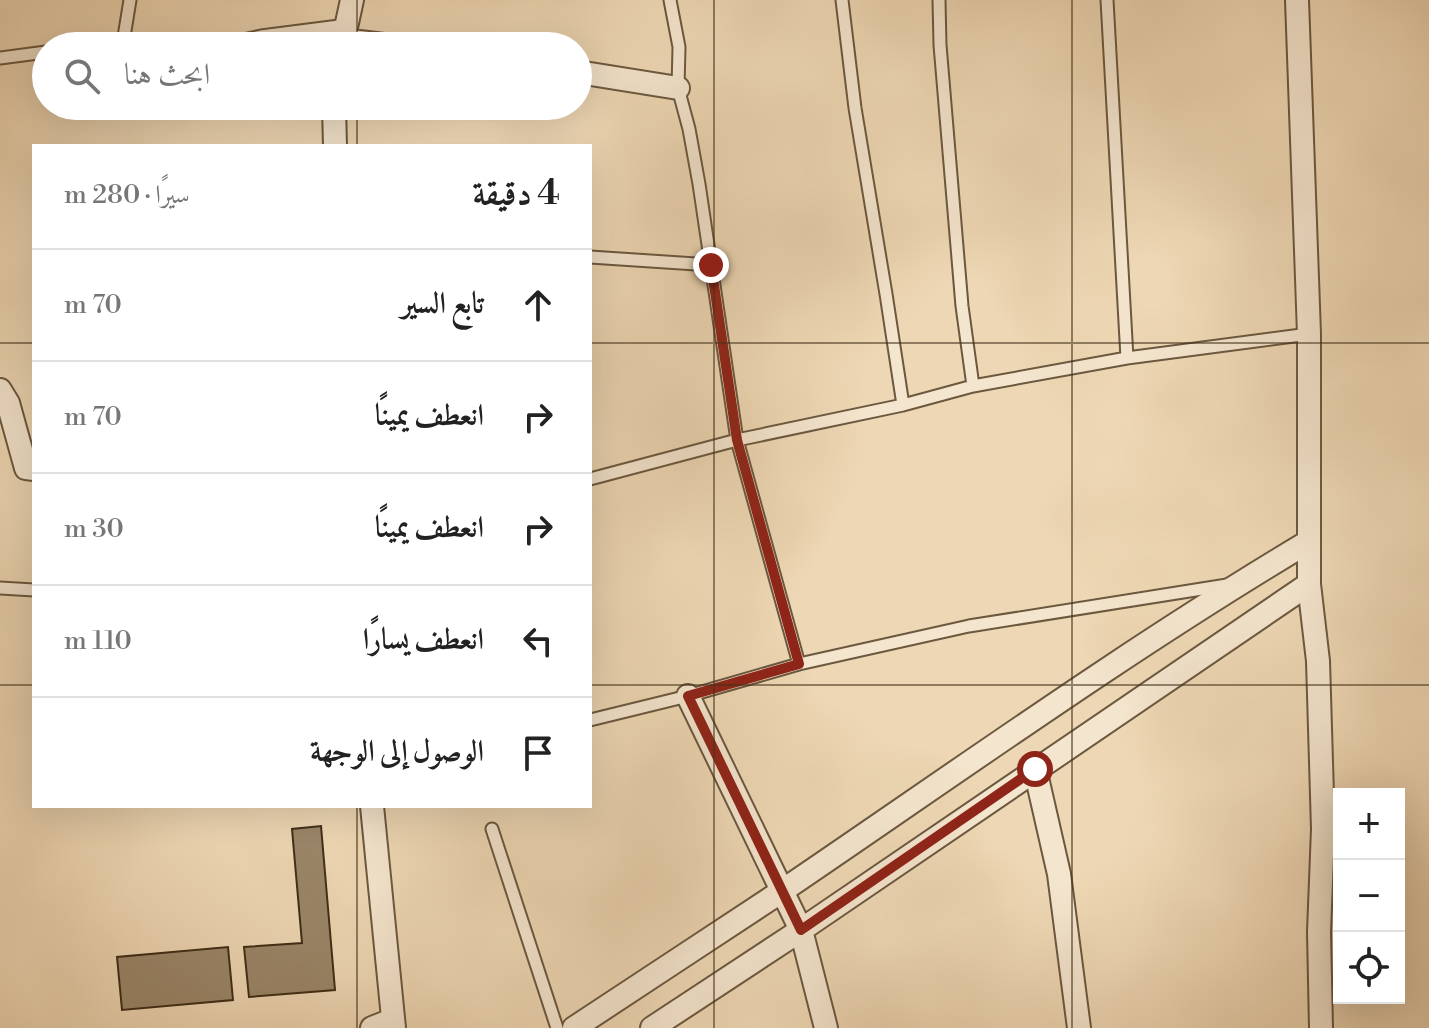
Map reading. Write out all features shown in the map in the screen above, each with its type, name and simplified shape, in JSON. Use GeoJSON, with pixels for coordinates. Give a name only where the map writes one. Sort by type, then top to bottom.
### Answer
{"type":"FeatureCollection","features":[{"type":"Feature","properties":{"kind":"street"},"geometry":{"type":"LineString","coordinates":[[345,32],[352,0]]}},
{"type":"Feature","properties":{"kind":"street"},"geometry":{"type":"LineString","coordinates":[[1297,0],[1309,334],[1309,584],[1318,661],[1323,818],[1319,932],[1321,1028]]}},
{"type":"Feature","properties":{"kind":"street"},"geometry":{"type":"LineString","coordinates":[[592,74],[678,88]]}},
{"type":"Feature","properties":{"kind":"street"},"geometry":{"type":"LineString","coordinates":[[334,120],[335,144]]}},
{"type":"Feature","properties":{"kind":"street"},"geometry":{"type":"LineString","coordinates":[[0,390],[8,403],[26,468],[32,469]]}},
{"type":"Feature","properties":{"kind":"street"},"geometry":{"type":"LineString","coordinates":[[574,1028],[1060,699],[1308,542]]}},
{"type":"Feature","properties":{"kind":"street"},"geometry":{"type":"LineString","coordinates":[[652,1028],[1309,584]]}},
{"type":"Feature","properties":{"kind":"street"},"geometry":{"type":"LineString","coordinates":[[688,696],[801,930],[826,1028]]}},
{"type":"Feature","properties":{"kind":"street"},"geometry":{"type":"LineString","coordinates":[[1035,769],[1059,874],[1079,1028]]}},
{"type":"Feature","properties":{"kind":"street"},"geometry":{"type":"LineString","coordinates":[[372,808],[386,1025]]}},
{"type":"Feature","properties":{"kind":"lane"},"geometry":{"type":"LineString","coordinates":[[125,32],[130,0]]}},
{"type":"Feature","properties":{"kind":"lane"},"geometry":{"type":"LineString","coordinates":[[670,0],[679,47],[678,88],[689,129],[737,440],[799,664]]}},
{"type":"Feature","properties":{"kind":"lane"},"geometry":{"type":"LineString","coordinates":[[842,0],[855,108],[903,405]]}},
{"type":"Feature","properties":{"kind":"lane"},"geometry":{"type":"LineString","coordinates":[[939,0],[961,294],[973,386]]}},
{"type":"Feature","properties":{"kind":"lane"},"geometry":{"type":"LineString","coordinates":[[1107,0],[1127,358]]}},
{"type":"Feature","properties":{"kind":"lane"},"geometry":{"type":"LineString","coordinates":[[0,58],[32,54]]}},
{"type":"Feature","properties":{"kind":"lane"},"geometry":{"type":"LineString","coordinates":[[592,257],[711,265]]}},
{"type":"Feature","properties":{"kind":"lane"},"geometry":{"type":"LineString","coordinates":[[592,478],[737,440],[903,405],[973,386],[1127,358],[1309,334]]}},
{"type":"Feature","properties":{"kind":"lane"},"geometry":{"type":"LineString","coordinates":[[592,720],[799,664],[969,626],[1238,584]]}},
{"type":"Feature","properties":{"kind":"lane"},"geometry":{"type":"LineString","coordinates":[[0,588],[32,590]]}},
{"type":"Feature","properties":{"kind":"lane"},"geometry":{"type":"LineString","coordinates":[[492,829],[557,1028]]}},
{"type":"Feature","properties":{"kind":"building"},"geometry":{"type":"Polygon","coordinates":[[[321,826],[335,990],[249,997],[244,947],[302,943],[292,829],[321,826]]]}},
{"type":"Feature","properties":{"kind":"building"},"geometry":{"type":"Polygon","coordinates":[[[228,947],[233,1000],[122,1010],[117,957],[228,947]]]}},
{"type":"Feature","properties":{"kind":"route"},"geometry":{"type":"LineString","coordinates":[[711,265],[737,440],[799,664],[688,696],[801,930],[1035,769]]}}]}
